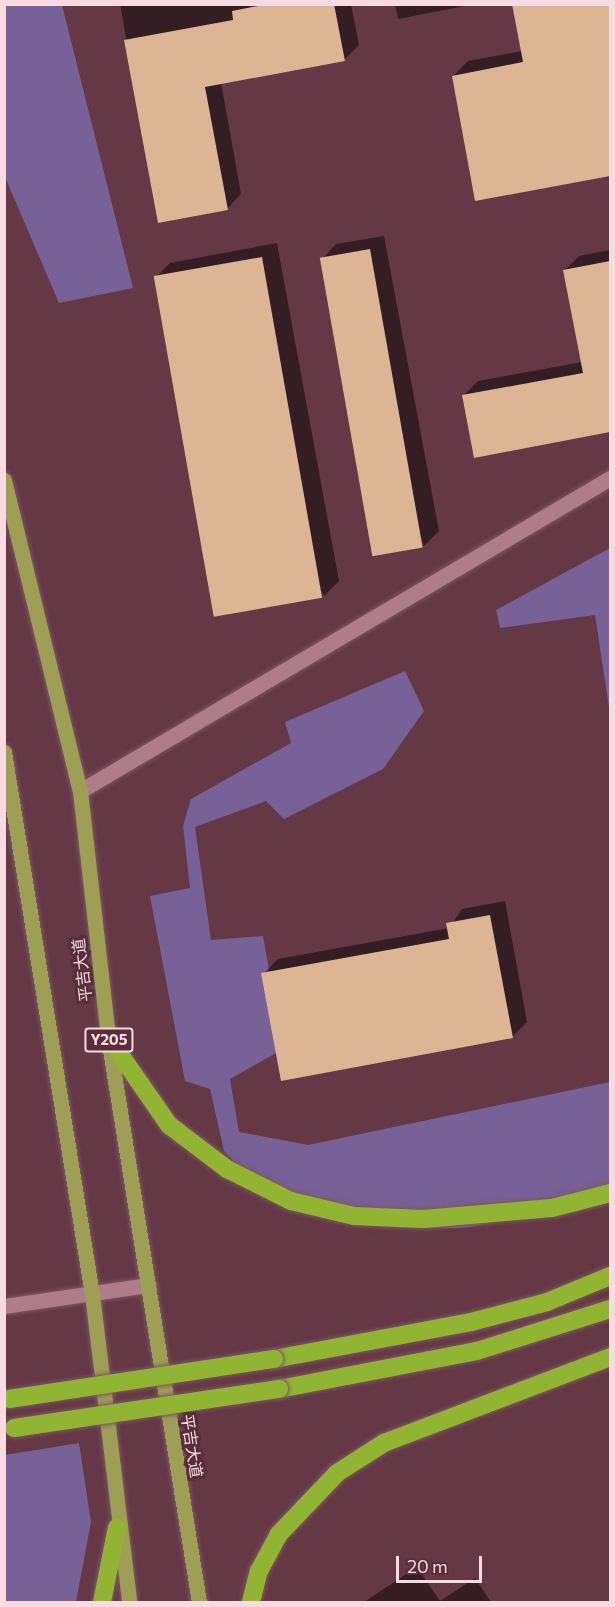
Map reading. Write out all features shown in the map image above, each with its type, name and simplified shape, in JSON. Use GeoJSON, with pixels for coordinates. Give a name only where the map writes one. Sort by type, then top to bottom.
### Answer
{"type":"FeatureCollection","features":[{"type":"Feature","properties":{"kind":"highway"},"geometry":{"type":"LineString","coordinates":[[108,1037],[169,1125],[227,1169],[291,1201],[354,1216],[423,1219],[552,1208],[610,1192]]}},
{"type":"Feature","properties":{"kind":"highway"},"geometry":{"type":"LineString","coordinates":[[7,1399],[274,1359],[471,1322],[547,1302],[610,1276]]}},
{"type":"Feature","properties":{"kind":"highway"},"geometry":{"type":"LineString","coordinates":[[9,1429],[279,1389],[477,1351],[610,1309]]}},
{"type":"Feature","properties":{"kind":"highway"},"geometry":{"type":"LineString","coordinates":[[251,1602],[259,1571],[279,1534],[337,1473],[384,1443],[610,1357]]}},
{"type":"Feature","properties":{"kind":"highway"},"geometry":{"type":"LineString","coordinates":[[102,1602],[117,1527]]}},
{"type":"Feature","properties":{"kind":"main road","name":"平吉大道"},"geometry":{"type":"LineString","coordinates":[[4,480],[80,791],[108,1037],[199,1602]]}},
{"type":"Feature","properties":{"kind":"main road"},"geometry":{"type":"LineString","coordinates":[[4,752],[92,1294],[117,1527],[129,1602]]}},
{"type":"Feature","properties":{"kind":"street"},"geometry":{"type":"LineString","coordinates":[[80,791],[610,478]]}},
{"type":"Feature","properties":{"kind":"street"},"geometry":{"type":"LineString","coordinates":[[4,1306],[148,1285]]}},
{"type":"Feature","properties":{"kind":"shaded area"},"geometry":{"type":"Polygon","coordinates":[[[5,4],[62,5],[133,288],[59,303],[5,177],[5,4]]]}},
{"type":"Feature","properties":{"kind":"shaded area"},"geometry":{"type":"Polygon","coordinates":[[[610,548],[610,714],[595,615],[500,628],[496,610],[610,548]]]}},
{"type":"Feature","properties":{"kind":"shaded area"},"geometry":{"type":"Polygon","coordinates":[[[405,671],[424,711],[383,769],[284,819],[266,801],[195,827],[211,940],[263,936],[283,1049],[230,1079],[239,1132],[308,1145],[610,1082],[610,1202],[462,1228],[398,1228],[336,1218],[248,1176],[224,1151],[210,1089],[185,1081],[150,896],[190,888],[183,826],[191,799],[291,743],[285,722],[405,671]]]}},
{"type":"Feature","properties":{"kind":"shaded area"},"geometry":{"type":"Polygon","coordinates":[[[79,1443],[91,1522],[76,1602],[5,1602],[5,1455],[79,1443]]]}},
{"type":"Feature","properties":{"kind":"building"},"geometry":{"type":"Polygon","coordinates":[[[268,4],[334,4],[345,61],[205,87],[228,210],[158,223],[124,40],[233,20],[232,11],[268,4]]]}},
{"type":"Feature","properties":{"kind":"building"},"geometry":{"type":"Polygon","coordinates":[[[512,4],[610,4],[610,176],[475,201],[452,76],[523,62],[512,4]]]}},
{"type":"Feature","properties":{"kind":"building"},"geometry":{"type":"Polygon","coordinates":[[[370,249],[423,547],[372,556],[320,258],[370,249]]]}},
{"type":"Feature","properties":{"kind":"building"},"geometry":{"type":"Polygon","coordinates":[[[262,257],[322,598],[214,617],[154,276],[262,257]]]}},
{"type":"Feature","properties":{"kind":"building"},"geometry":{"type":"Polygon","coordinates":[[[610,261],[610,432],[474,458],[462,395],[583,373],[563,270],[610,261]]]}},
{"type":"Feature","properties":{"kind":"building"},"geometry":{"type":"Polygon","coordinates":[[[490,915],[513,1038],[281,1081],[261,973],[449,939],[446,923],[490,915]]]}}]}
